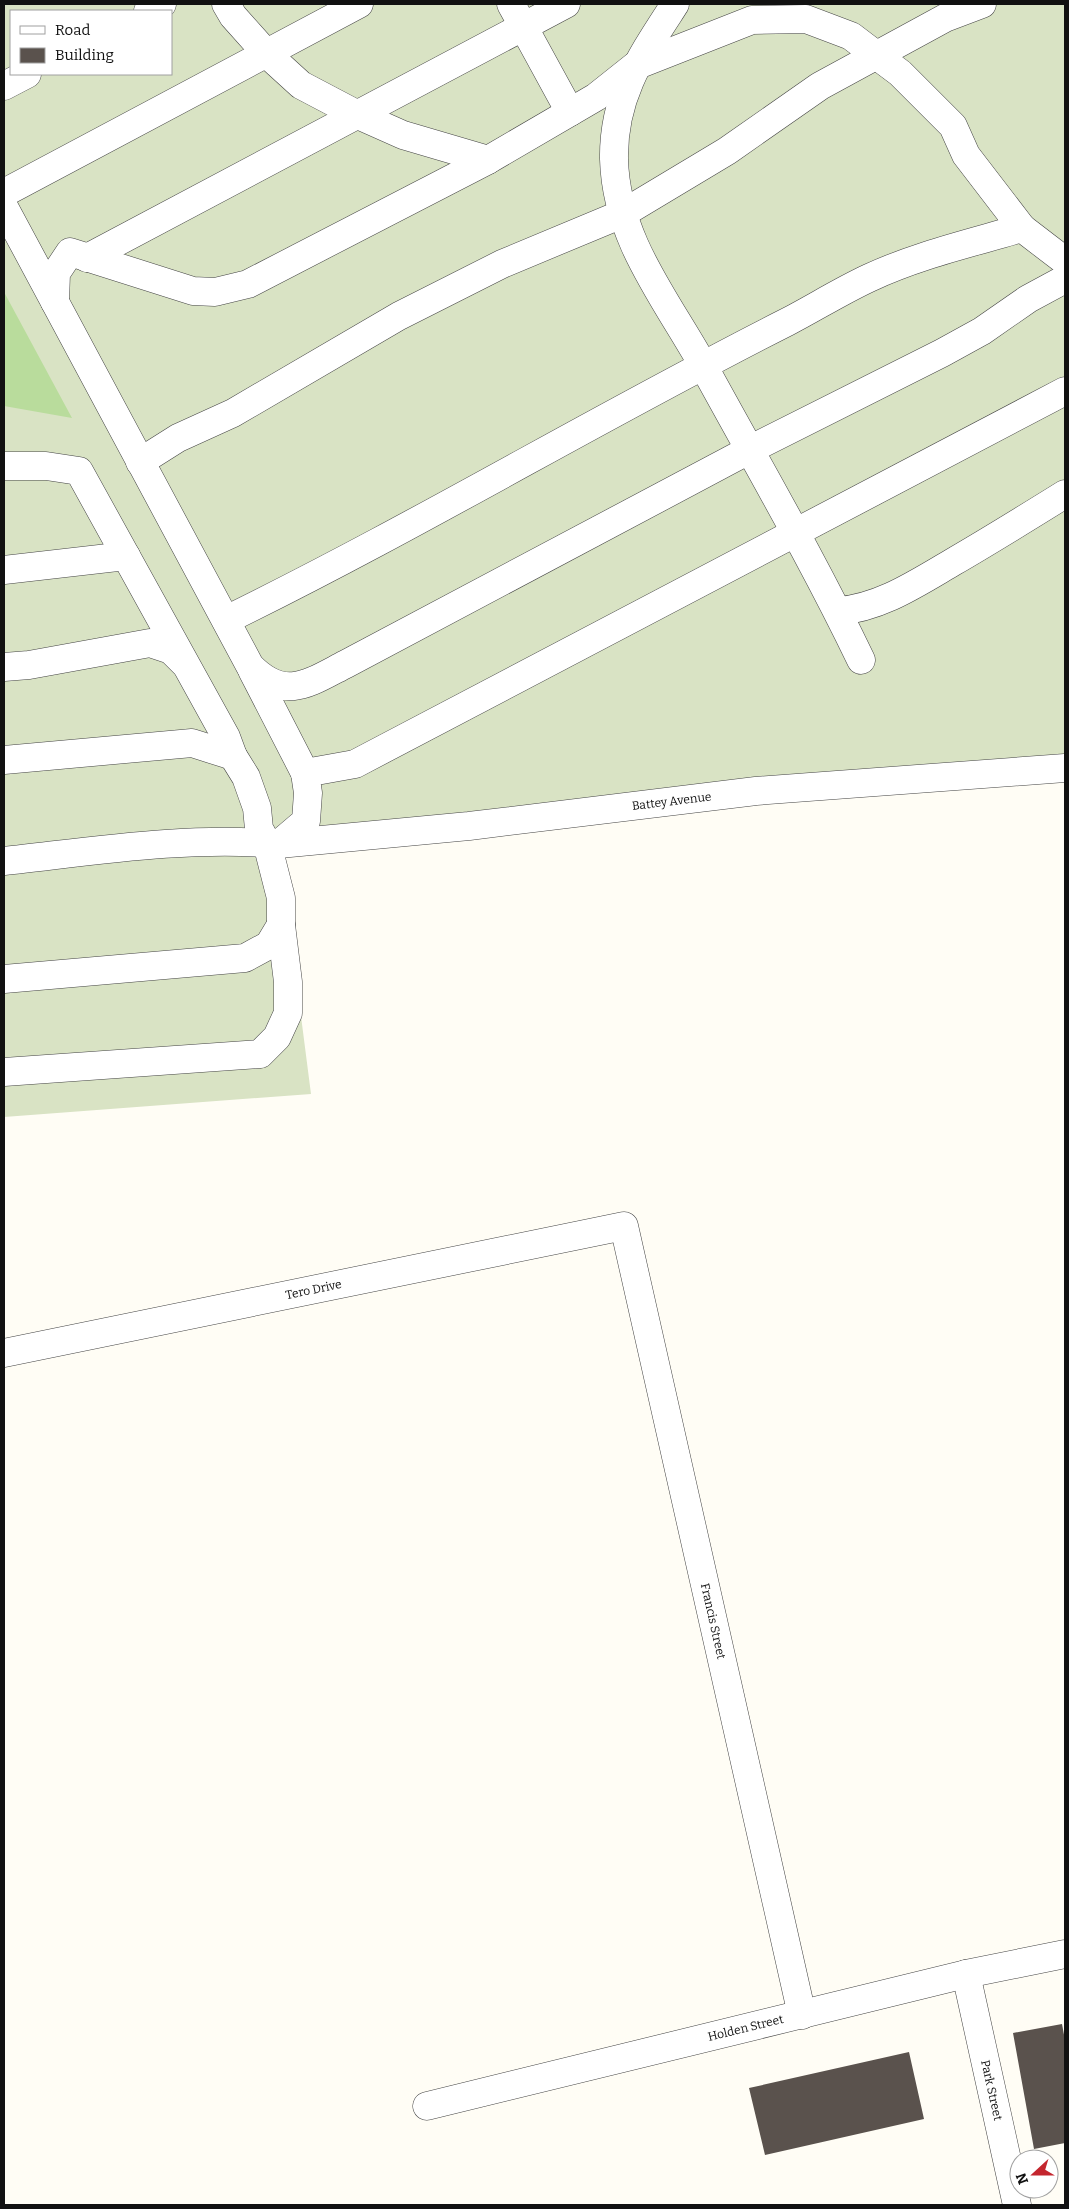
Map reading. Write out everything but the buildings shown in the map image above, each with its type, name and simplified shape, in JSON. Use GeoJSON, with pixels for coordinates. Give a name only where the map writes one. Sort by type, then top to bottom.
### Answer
{"type":"FeatureCollection","features":[{"type":"Feature","properties":{"kind":"street"},"geometry":{"type":"LineString","coordinates":[[150,10],[162,4]]}},
{"type":"Feature","properties":{"kind":"street"},"geometry":{"type":"LineString","coordinates":[[226,4],[233,16],[267,54],[301,85],[358,115],[403,135],[488,160]]}},
{"type":"Feature","properties":{"kind":"street"},"geometry":{"type":"LineString","coordinates":[[4,194],[359,4]]}},
{"type":"Feature","properties":{"kind":"street"},"geometry":{"type":"LineString","coordinates":[[510,4],[570,112]]}},
{"type":"Feature","properties":{"kind":"street"},"geometry":{"type":"LineString","coordinates":[[87,258],[566,4]]}},
{"type":"Feature","properties":{"kind":"street"},"geometry":{"type":"LineString","coordinates":[[675,4],[676,18],[687,32],[707,38]]}},
{"type":"Feature","properties":{"kind":"street"},"geometry":{"type":"LineString","coordinates":[[675,4],[635,66],[618,112],[614,159],[622,214],[639,257],[702,365],[838,611],[861,660]]}},
{"type":"Feature","properties":{"kind":"street"},"geometry":{"type":"LineString","coordinates":[[54,302],[56,273],[70,252],[193,291],[215,292],[248,284],[488,160],[596,96],[635,66],[752,20],[784,4]]}},
{"type":"Feature","properties":{"kind":"street"},"geometry":{"type":"LineString","coordinates":[[140,462],[178,438],[233,413],[399,316],[502,264],[622,214],[728,150],[820,86],[945,18],[982,4]]}},
{"type":"Feature","properties":{"kind":"street"},"geometry":{"type":"LineString","coordinates":[[752,20],[806,18],[851,36],[900,73],[953,126],[966,155],[1022,228],[1065,261]]}},
{"type":"Feature","properties":{"kind":"street"},"geometry":{"type":"LineString","coordinates":[[4,86],[25,75]]}},
{"type":"Feature","properties":{"kind":"street"},"geometry":{"type":"LineString","coordinates":[[4,207],[277,715],[305,772],[308,793],[306,821],[269,839],[166,844],[4,861]]}},
{"type":"Feature","properties":{"kind":"street"},"geometry":{"type":"LineString","coordinates":[[226,620],[392,536],[702,365],[869,278],[925,256],[1022,228]]}},
{"type":"Feature","properties":{"kind":"street"},"geometry":{"type":"LineString","coordinates":[[250,666],[262,679],[285,688],[301,687],[749,450],[942,353],[982,331],[1028,299],[1065,279]]}},
{"type":"Feature","properties":{"kind":"street"},"geometry":{"type":"LineString","coordinates":[[305,772],[355,764],[1065,391]]}},
{"type":"Feature","properties":{"kind":"street"},"geometry":{"type":"LineString","coordinates":[[4,466],[46,466],[79,471],[186,664],[226,737],[233,756],[246,777],[269,839],[281,898],[281,925],[288,982],[288,1013],[276,1037],[260,1054],[4,1072]]}},
{"type":"Feature","properties":{"kind":"street"},"geometry":{"type":"LineString","coordinates":[[838,611],[857,610],[897,595],[1002,534],[1065,494]]}},
{"type":"Feature","properties":{"kind":"street"},"geometry":{"type":"LineString","coordinates":[[4,570],[126,556]]}},
{"type":"Feature","properties":{"kind":"street"},"geometry":{"type":"LineString","coordinates":[[4,667],[29,665],[150,643],[172,650],[186,664]]}},
{"type":"Feature","properties":{"kind":"street"},"geometry":{"type":"LineString","coordinates":[[4,760],[192,743],[233,756]]}},
{"type":"Feature","properties":{"kind":"street","name":"Battey Avenue"},"geometry":{"type":"LineString","coordinates":[[269,839],[469,826],[756,791],[1065,768]]}},
{"type":"Feature","properties":{"kind":"street"},"geometry":{"type":"LineString","coordinates":[[4,979],[245,958],[269,945],[281,925]]}},
{"type":"Feature","properties":{"kind":"street","name":"Tero Drive"},"geometry":{"type":"LineString","coordinates":[[4,1353],[624,1226]]}},
{"type":"Feature","properties":{"kind":"street","name":"Francis Street"},"geometry":{"type":"LineString","coordinates":[[624,1226],[802,2015]]}},
{"type":"Feature","properties":{"kind":"street","name":"Holden Street"},"geometry":{"type":"LineString","coordinates":[[427,2106],[966,1974],[1065,1954]]}},
{"type":"Feature","properties":{"kind":"street","name":"Park Street"},"geometry":{"type":"LineString","coordinates":[[966,1974],[1017,2205]]}},
{"type":"Feature","properties":{"kind":"green space"},"geometry":{"type":"Polygon","coordinates":[[[4,4],[1065,4],[1065,768],[279,845],[311,1094],[4,1117],[4,406],[72,418],[4,292],[4,4]]]}},
{"type":"Feature","properties":{"kind":"green space"},"geometry":{"type":"Polygon","coordinates":[[[4,284],[79,422],[4,412],[4,284]]]}}]}
